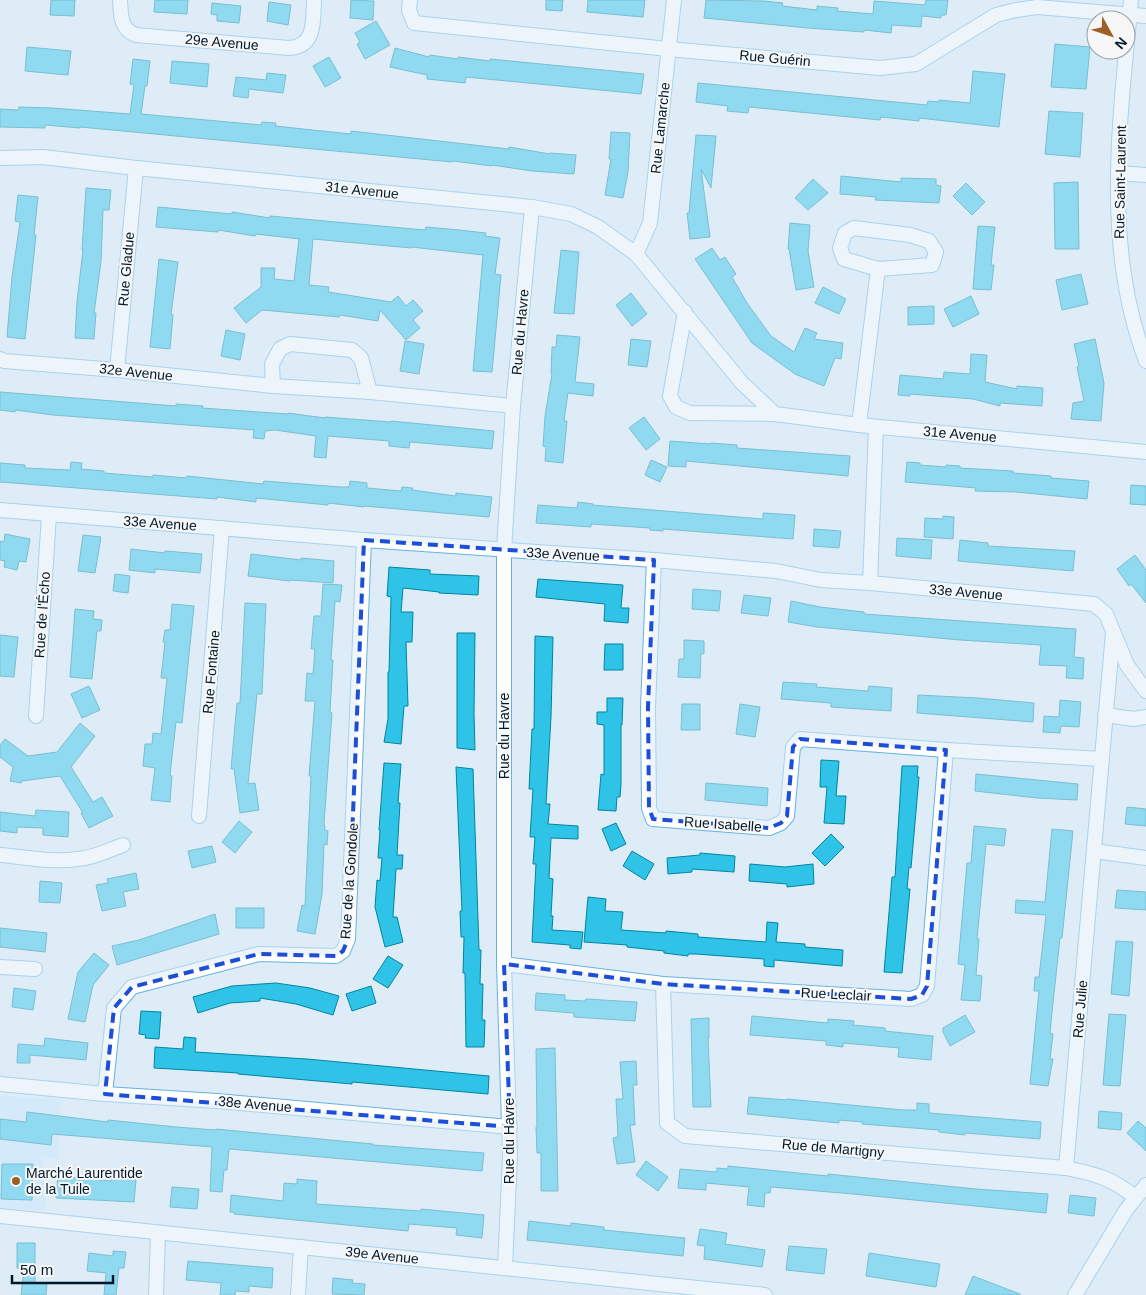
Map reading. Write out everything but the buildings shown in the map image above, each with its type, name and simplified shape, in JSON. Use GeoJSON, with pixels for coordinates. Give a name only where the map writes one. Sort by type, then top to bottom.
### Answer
{"type":"FeatureCollection","features":[{"type":"Feature","properties":{"kind":"street","name":"29e Avenue"},"geometry":{"type":"LineString","coordinates":[[120,0],[124,26],[136,35],[289,48],[300,46],[308,40],[312,30],[314,0]]}},
{"type":"Feature","properties":{"kind":"street","name":"Rue Guérin"},"geometry":{"type":"LineString","coordinates":[[410,0],[409,10],[414,22],[668,49],[880,68],[916,64],[996,14],[1037,7],[1086,11]]}},
{"type":"Feature","properties":{"kind":"street","name":"Rue Lamarche"},"geometry":{"type":"LineString","coordinates":[[636,254],[650,223],[674,0]]}},
{"type":"Feature","properties":{"kind":"street","name":"Rue Saint-Laurent"},"geometry":{"type":"LineString","coordinates":[[1126,60],[1117,217],[1123,273],[1132,316],[1146,361]]}},
{"type":"Feature","properties":{"kind":"street","name":"31e Avenue"},"geometry":{"type":"LineString","coordinates":[[0,158],[43,157],[532,207],[571,214],[598,227],[636,254],[742,383],[774,414]]}},
{"type":"Feature","properties":{"kind":"street","name":"Rue Gladue"},"geometry":{"type":"LineString","coordinates":[[117,370],[136,168]]}},
{"type":"Feature","properties":{"kind":"street"},"geometry":{"type":"LineString","coordinates":[[1118,173],[1146,175]]}},
{"type":"Feature","properties":{"kind":"street","name":"Rue du Havre"},"geometry":{"type":"LineString","coordinates":[[505,1267],[510,1128],[504,964],[504,550],[513,406],[532,207]]}},
{"type":"Feature","properties":{"kind":"street"},"geometry":{"type":"LineString","coordinates":[[854,228],[910,235],[929,241],[936,252],[932,266],[878,270],[844,259],[840,248],[845,233],[854,228]]}},
{"type":"Feature","properties":{"kind":"street"},"geometry":{"type":"LineString","coordinates":[[859,425],[878,270]]}},
{"type":"Feature","properties":{"kind":"street","name":"31e Avenue"},"geometry":{"type":"LineString","coordinates":[[685,312],[670,396],[676,407],[690,413],[774,414],[859,425],[1146,452]]}},
{"type":"Feature","properties":{"kind":"street"},"geometry":{"type":"LineString","coordinates":[[273,386],[272,364],[280,349],[290,344],[352,350],[361,358],[370,392]]}},
{"type":"Feature","properties":{"kind":"street","name":"32e Avenue"},"geometry":{"type":"LineString","coordinates":[[0,359],[4,361],[273,386],[370,392],[513,406]]}},
{"type":"Feature","properties":{"kind":"street"},"geometry":{"type":"LineString","coordinates":[[870,583],[876,426]]}},
{"type":"Feature","properties":{"kind":"street","name":"33e Avenue"},"geometry":{"type":"LineString","coordinates":[[0,510],[364,540],[654,560],[776,571],[821,580],[1094,604],[1106,614],[1113,628]]}},
{"type":"Feature","properties":{"kind":"street","name":"Rue de l'Écho"},"geometry":{"type":"LineString","coordinates":[[36,716],[49,515]]}},
{"type":"Feature","properties":{"kind":"street","name":"Rue Fontaine"},"geometry":{"type":"LineString","coordinates":[[199,816],[222,528]]}},
{"type":"Feature","properties":{"kind":"street","name":"Rue de la Gondole"},"geometry":{"type":"LineString","coordinates":[[106,1094],[114,1008],[132,987],[259,954],[336,956],[343,951],[348,939],[364,540]]}},
{"type":"Feature","properties":{"kind":"street","name":"Rue Isabelle"},"geometry":{"type":"LineString","coordinates":[[654,560],[648,707],[649,808],[653,819],[769,828],[781,823],[787,816],[793,747],[800,739],[1102,759]]}},
{"type":"Feature","properties":{"kind":"street"},"geometry":{"type":"LineString","coordinates":[[1113,628],[1127,664],[1146,692]]}},
{"type":"Feature","properties":{"kind":"street","name":"Rue Julie"},"geometry":{"type":"LineString","coordinates":[[1066,1168],[1113,628]]}},
{"type":"Feature","properties":{"kind":"street"},"geometry":{"type":"LineString","coordinates":[[1105,715],[1134,719],[1146,717]]}},
{"type":"Feature","properties":{"kind":"street","name":"Rue Leclair"},"geometry":{"type":"LineString","coordinates":[[504,964],[664,984],[911,999],[922,995],[927,986],[946,750]]}},
{"type":"Feature","properties":{"kind":"street"},"geometry":{"type":"LineString","coordinates":[[0,855],[78,860],[123,845]]}},
{"type":"Feature","properties":{"kind":"street"},"geometry":{"type":"LineString","coordinates":[[1095,851],[1146,858]]}},
{"type":"Feature","properties":{"kind":"street"},"geometry":{"type":"LineString","coordinates":[[0,967],[35,969]]}},
{"type":"Feature","properties":{"kind":"street","name":"Rue de Martigny"},"geometry":{"type":"LineString","coordinates":[[664,984],[667,1123],[685,1136],[1066,1168],[1095,1174],[1114,1182],[1135,1197]]}},
{"type":"Feature","properties":{"kind":"street","name":"38e Avenue"},"geometry":{"type":"LineString","coordinates":[[0,1084],[106,1094],[217,1101],[510,1128]]}},
{"type":"Feature","properties":{"kind":"street"},"geometry":{"type":"LineString","coordinates":[[1075,1295],[1135,1197],[1146,1185]]}},
{"type":"Feature","properties":{"kind":"street","name":"39e Avenue"},"geometry":{"type":"LineString","coordinates":[[0,1216],[505,1267],[659,1289],[765,1295]]}},
{"type":"Feature","properties":{"kind":"street"},"geometry":{"type":"LineString","coordinates":[[156,1295],[158,1233]]}},
{"type":"Feature","properties":{"kind":"street"},"geometry":{"type":"LineString","coordinates":[[298,1295],[301,1247]]}},
{"type":"Feature","properties":{"kind":"highlighted area"},"geometry":{"type":"Polygon","coordinates":[[[364,540],[654,560],[648,707],[649,808],[653,819],[769,828],[781,823],[787,816],[793,747],[800,739],[946,750],[927,986],[922,995],[911,999],[663,984],[504,964],[510,1127],[105,1094],[114,1008],[132,987],[259,954],[336,956],[343,951],[348,939],[364,540]]]}},
{"type":"Feature","properties":{"kind":"shaded area"},"geometry":{"type":"Polygon","coordinates":[[[0,1096],[61,1099],[58,1158],[43,1158],[46,1211],[0,1207],[0,1096]]]}},
{"type":"Feature","properties":{"kind":"place","name":"Marché Laurentide de la Tuile"},"geometry":{"type":"Point","coordinates":[16,1181]}}]}
